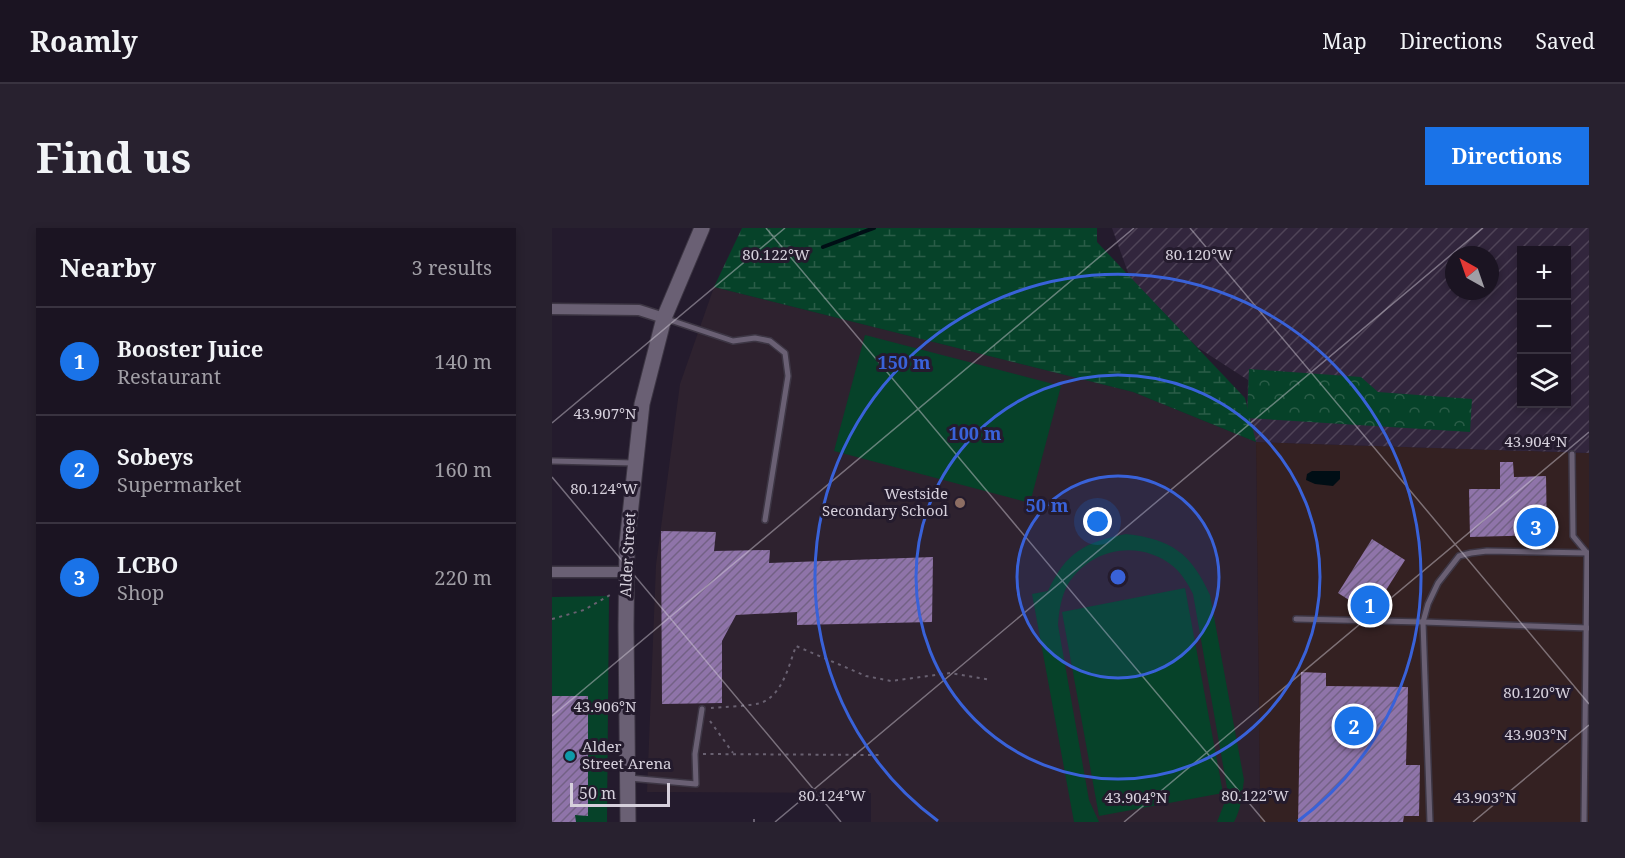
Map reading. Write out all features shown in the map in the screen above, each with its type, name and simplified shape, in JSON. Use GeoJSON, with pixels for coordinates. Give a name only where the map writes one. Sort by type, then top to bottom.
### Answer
{"type":"FeatureCollection","features":[{"type":"Feature","properties":{"kind":"street","name":"Alder Street"},"geometry":{"type":"LineString","coordinates":[[628,822],[626,572],[642,404],[664,318],[702,228]]}},
{"type":"Feature","properties":{"kind":"street"},"geometry":{"type":"LineString","coordinates":[[552,309],[639,310],[664,318]]}},
{"type":"Feature","properties":{"kind":"street"},"geometry":{"type":"LineString","coordinates":[[552,572],[626,572]]}},
{"type":"Feature","properties":{"kind":"lane"},"geometry":{"type":"LineString","coordinates":[[664,318],[733,341],[755,338],[770,341],[785,353],[788,376],[765,520]]}},
{"type":"Feature","properties":{"kind":"lane"},"geometry":{"type":"LineString","coordinates":[[1572,454],[1573,536],[1588,553],[1584,822]]}},
{"type":"Feature","properties":{"kind":"lane"},"geometry":{"type":"LineString","coordinates":[[552,461],[635,463]]}},
{"type":"Feature","properties":{"kind":"lane"},"geometry":{"type":"LineString","coordinates":[[1430,822],[1423,622],[1438,583],[1459,556],[1471,553],[1487,551],[1588,553]]}},
{"type":"Feature","properties":{"kind":"lane"},"geometry":{"type":"LineString","coordinates":[[1296,619],[1587,628]]}},
{"type":"Feature","properties":{"kind":"lane"},"geometry":{"type":"LineString","coordinates":[[627,778],[696,784],[695,754],[702,709]]}},
{"type":"Feature","properties":{"kind":"path"},"geometry":{"type":"LineString","coordinates":[[552,619],[584,610],[610,595]]}},
{"type":"Feature","properties":{"kind":"path"},"geometry":{"type":"LineString","coordinates":[[733,753],[702,709],[762,703],[776,692],[796,646],[866,675],[891,681],[950,672],[991,680]]}},
{"type":"Feature","properties":{"kind":"path"},"geometry":{"type":"LineString","coordinates":[[695,754],[879,755]]}},
{"type":"Feature","properties":{"kind":"shaded area"},"geometry":{"type":"Polygon","coordinates":[[[1112,228],[1589,228],[1589,453],[1256,442],[1247,418],[1248,380],[1197,347],[1130,278],[1112,228]]]}},
{"type":"Feature","properties":{"kind":"shaded area","name":"Westside Secondary School"},"geometry":{"type":"Polygon","coordinates":[[[714,287],[1133,392],[1256,442],[1260,822],[871,822],[871,793],[647,792],[656,565],[680,384],[714,287]]]}},
{"type":"Feature","properties":{"kind":"shaded area"},"geometry":{"type":"Polygon","coordinates":[[[1256,442],[1589,453],[1589,822],[1260,822],[1256,442]]]}},
{"type":"Feature","properties":{"kind":"shaded area"},"geometry":{"type":"Polygon","coordinates":[[[1312,471],[1340,471],[1340,479],[1333,486],[1315,484],[1306,480],[1307,474],[1312,471]]]}},
{"type":"Feature","properties":{"kind":"green space"},"geometry":{"type":"Polygon","coordinates":[[[742,228],[1097,228],[1097,242],[1245,398],[1256,442],[1133,392],[714,287],[742,228]]]}},
{"type":"Feature","properties":{"kind":"green space"},"geometry":{"type":"Polygon","coordinates":[[[865,335],[1061,386],[1030,503],[834,451],[865,335]]]}},
{"type":"Feature","properties":{"kind":"green space"},"geometry":{"type":"Polygon","coordinates":[[[1249,369],[1361,377],[1378,392],[1472,399],[1470,432],[1247,418],[1249,369]]]}},
{"type":"Feature","properties":{"kind":"green space"},"geometry":{"type":"Polygon","coordinates":[[[1126,534],[1155,540],[1178,551],[1195,568],[1210,595],[1244,780],[1240,807],[1234,822],[1217,822],[1226,799],[1227,788],[1193,594],[1185,579],[1174,567],[1161,558],[1132,550],[1103,555],[1078,571],[1068,584],[1061,604],[1058,625],[1089,800],[1099,822],[1074,822],[1032,594],[1048,591],[1062,567],[1078,551],[1099,541],[1126,534]]]}},
{"type":"Feature","properties":{"kind":"green space"},"geometry":{"type":"Polygon","coordinates":[[[1185,588],[1223,793],[1099,816],[1062,612],[1185,588]]]}},
{"type":"Feature","properties":{"kind":"green space"},"geometry":{"type":"Polygon","coordinates":[[[609,596],[607,822],[552,822],[552,597],[609,596]]]}},
{"type":"Feature","properties":{"kind":"building"},"geometry":{"type":"Polygon","coordinates":[[[1500,462],[1513,462],[1514,477],[1546,476],[1547,535],[1470,537],[1469,489],[1500,489],[1500,462]]]}},
{"type":"Feature","properties":{"kind":"building"},"geometry":{"type":"Polygon","coordinates":[[[661,531],[716,532],[714,551],[770,550],[769,563],[933,557],[932,622],[797,625],[797,612],[736,615],[722,641],[722,703],[662,704],[661,531]]]}},
{"type":"Feature","properties":{"kind":"building"},"geometry":{"type":"Polygon","coordinates":[[[1372,539],[1405,560],[1371,614],[1338,593],[1372,539]]]}},
{"type":"Feature","properties":{"kind":"building"},"geometry":{"type":"Polygon","coordinates":[[[1301,672],[1326,673],[1326,686],[1408,687],[1406,765],[1420,765],[1419,816],[1404,816],[1403,822],[1298,822],[1301,672]]]}},
{"type":"Feature","properties":{"kind":"building","name":"Alder Street Arena"},"geometry":{"type":"Polygon","coordinates":[[[552,696],[588,696],[588,816],[575,815],[576,822],[552,822],[552,696]]]}},
{"type":"Feature","properties":{"kind":"waterway"},"geometry":{"type":"LineString","coordinates":[[823,247],[874,228]]}},
{"type":"Feature","properties":{"kind":"place","name":"Westside Secondary School"},"geometry":{"type":"Point","coordinates":[960,503]}},
{"type":"Feature","properties":{"kind":"place","name":"LCBO"},"geometry":{"type":"Point","coordinates":[1536,527]}},
{"type":"Feature","properties":{"kind":"place","name":"Booster Juice"},"geometry":{"type":"Point","coordinates":[1370,605]}},
{"type":"Feature","properties":{"kind":"place","name":"Sobeys"},"geometry":{"type":"Point","coordinates":[1354,726]}},
{"type":"Feature","properties":{"kind":"place","name":"Alder Street Arena"},"geometry":{"type":"Point","coordinates":[570,756]}}]}
